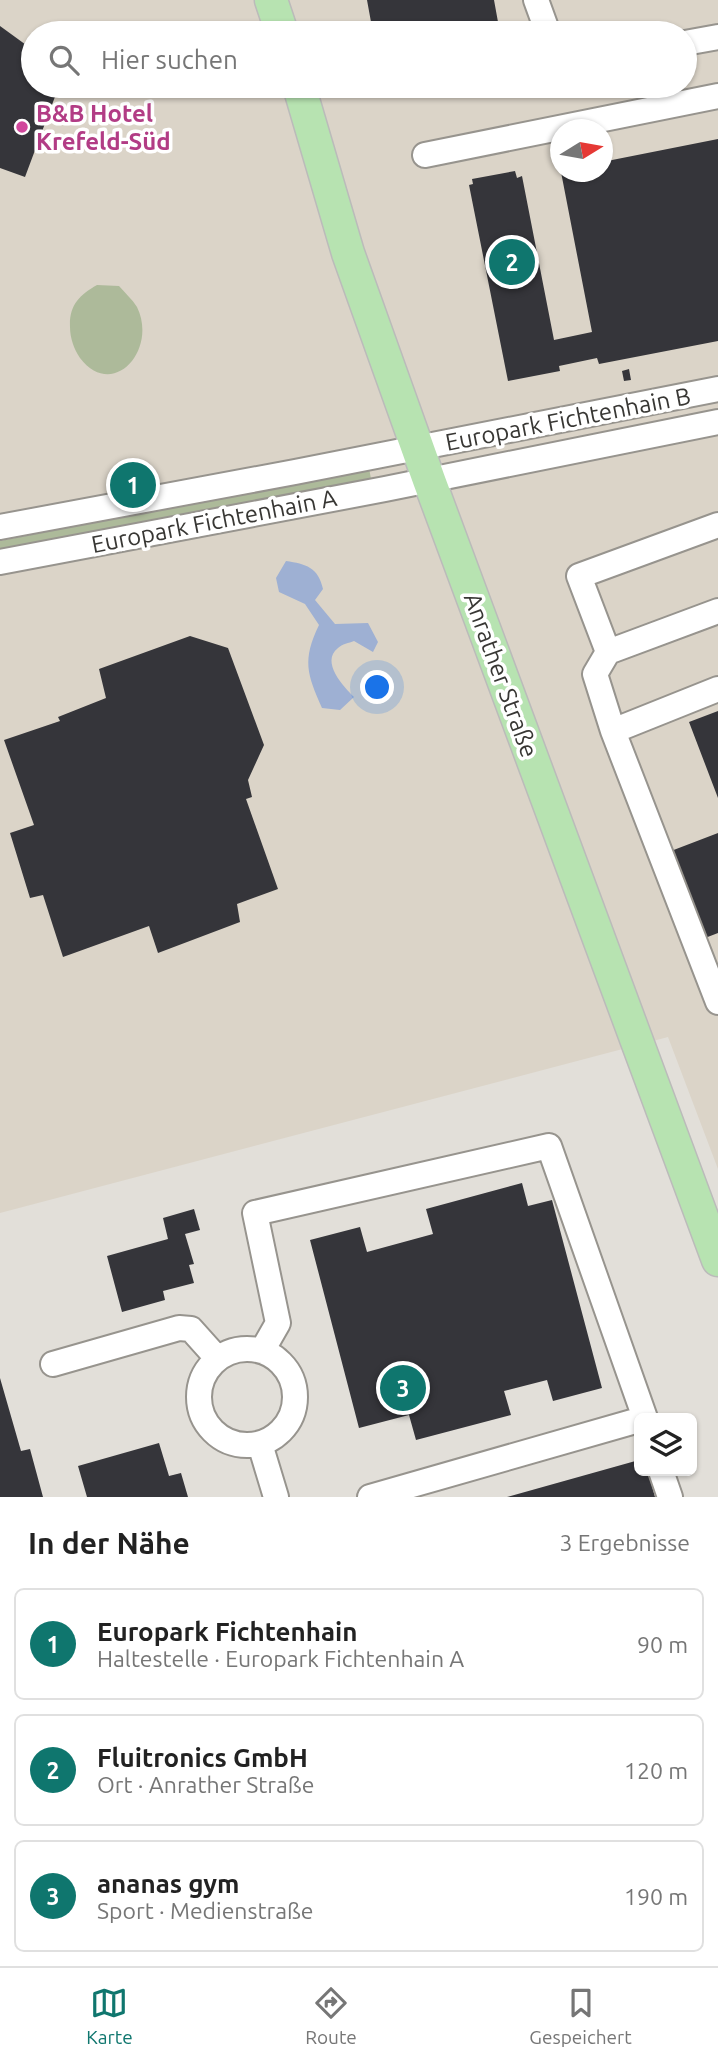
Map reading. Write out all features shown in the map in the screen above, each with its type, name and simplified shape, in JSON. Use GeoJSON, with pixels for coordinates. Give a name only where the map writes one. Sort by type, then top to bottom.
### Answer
{"type":"FeatureCollection","features":[{"type":"Feature","properties":{"kind":"main road"},"geometry":{"type":"LineString","coordinates":[[271,0],[278,21]]}},
{"type":"Feature","properties":{"kind":"main road","name":"Anrather Straße"},"geometry":{"type":"LineString","coordinates":[[303,98],[348,253],[417,448],[718,1260]]}},
{"type":"Feature","properties":{"kind":"street"},"geometry":{"type":"LineString","coordinates":[[536,0],[544,21]]}},
{"type":"Feature","properties":{"kind":"street"},"geometry":{"type":"LineString","coordinates":[[697,41],[718,37]]}},
{"type":"Feature","properties":{"kind":"street"},"geometry":{"type":"LineString","coordinates":[[425,155],[718,96]]}},
{"type":"Feature","properties":{"kind":"street","name":"Europark Fichtenhain B"},"geometry":{"type":"LineString","coordinates":[[417,448],[718,389]]}},
{"type":"Feature","properties":{"kind":"street","name":"Europark Fichtenhain B"},"geometry":{"type":"LineString","coordinates":[[429,480],[718,422]]}},
{"type":"Feature","properties":{"kind":"street","name":"Europark Fichtenhain A"},"geometry":{"type":"LineString","coordinates":[[0,527],[417,448]]}},
{"type":"Feature","properties":{"kind":"street","name":"Europark Fichtenhain A"},"geometry":{"type":"LineString","coordinates":[[0,562],[429,480]]}},
{"type":"Feature","properties":{"kind":"street"},"geometry":{"type":"LineString","coordinates":[[607,652],[579,576],[718,525]]}},
{"type":"Feature","properties":{"kind":"street"},"geometry":{"type":"LineString","coordinates":[[718,611],[607,652],[595,674],[613,731],[718,1002]]}},
{"type":"Feature","properties":{"kind":"street"},"geometry":{"type":"LineString","coordinates":[[613,731],[718,689]]}},
{"type":"Feature","properties":{"kind":"street"},"geometry":{"type":"LineString","coordinates":[[262,1350],[278,1323],[255,1213],[549,1146],[643,1413]]}},
{"type":"Feature","properties":{"kind":"street"},"geometry":{"type":"LineString","coordinates":[[53,1364],[179,1328],[191,1329],[217,1358]]}},
{"type":"Feature","properties":{"kind":"street"},"geometry":{"type":"LineString","coordinates":[[233,1350],[262,1350],[277,1359],[290,1375],[295,1392],[295,1407],[288,1423],[275,1437],[260,1444],[241,1445],[225,1440],[211,1430],[202,1415],[198,1396],[201,1379],[217,1358],[233,1350]]}},
{"type":"Feature","properties":{"kind":"street"},"geometry":{"type":"LineString","coordinates":[[370,1497],[634,1421]]}},
{"type":"Feature","properties":{"kind":"street"},"geometry":{"type":"LineString","coordinates":[[260,1444],[276,1497]]}},
{"type":"Feature","properties":{"kind":"street"},"geometry":{"type":"LineString","coordinates":[[663,1476],[670,1497]]}},
{"type":"Feature","properties":{"kind":"shaded area"},"geometry":{"type":"Polygon","coordinates":[[[0,0],[718,0],[718,1169],[668,1037],[0,1213],[0,0]]]}},
{"type":"Feature","properties":{"kind":"green space"},"geometry":{"type":"Polygon","coordinates":[[[97,285],[119,286],[137,307],[142,323],[142,339],[137,353],[129,365],[118,372],[106,374],[93,370],[80,358],[70,331],[73,307],[85,293],[97,285]]]}},
{"type":"Feature","properties":{"kind":"green space"},"geometry":{"type":"Polygon","coordinates":[[[369,468],[371,479],[0,552],[0,541],[369,468]]]}},
{"type":"Feature","properties":{"kind":"water"},"geometry":{"type":"Polygon","coordinates":[[[286,561],[305,565],[318,576],[323,589],[315,600],[335,624],[368,623],[378,642],[373,652],[354,641],[341,646],[333,654],[336,674],[354,697],[340,710],[322,708],[313,686],[308,667],[310,648],[319,625],[305,604],[279,592],[276,578],[286,561]]]}},
{"type":"Feature","properties":{"kind":"building"},"geometry":{"type":"Polygon","coordinates":[[[367,0],[494,0],[498,21],[371,21],[367,0]]]}},
{"type":"Feature","properties":{"kind":"building","name":"B&B Hotel Krefeld-Süd"},"geometry":{"type":"Polygon","coordinates":[[[0,26],[21,41],[21,98],[55,98],[25,177],[0,168],[0,26]]]}},
{"type":"Feature","properties":{"kind":"building"},"geometry":{"type":"Polygon","coordinates":[[[718,139],[718,341],[599,364],[597,358],[559,366],[560,371],[508,381],[469,185],[473,184],[472,179],[515,171],[517,178],[522,176],[554,340],[592,332],[563,182],[613,182],[613,160],[718,139]]]}},
{"type":"Feature","properties":{"kind":"building"},"geometry":{"type":"Polygon","coordinates":[[[629,369],[631,380],[624,381],[622,371],[629,369]]]}},
{"type":"Feature","properties":{"kind":"building"},"geometry":{"type":"Polygon","coordinates":[[[190,636],[228,648],[264,745],[248,780],[252,797],[246,799],[278,889],[237,904],[240,922],[158,953],[149,926],[63,957],[43,895],[30,898],[10,833],[34,825],[4,740],[60,721],[58,717],[106,698],[99,669],[190,636]]]}},
{"type":"Feature","properties":{"kind":"building"},"geometry":{"type":"Polygon","coordinates":[[[718,711],[718,798],[689,722],[718,711]]]}},
{"type":"Feature","properties":{"kind":"building"},"geometry":{"type":"Polygon","coordinates":[[[718,833],[718,933],[705,938],[671,851],[718,833]]]}},
{"type":"Feature","properties":{"kind":"building"},"geometry":{"type":"Polygon","coordinates":[[[522,1183],[528,1206],[552,1200],[602,1388],[553,1401],[547,1380],[504,1391],[511,1415],[416,1440],[409,1415],[359,1428],[310,1240],[360,1227],[367,1252],[433,1234],[426,1209],[522,1183]]]}},
{"type":"Feature","properties":{"kind":"building"},"geometry":{"type":"Polygon","coordinates":[[[194,1209],[200,1230],[185,1234],[194,1264],[189,1265],[194,1283],[163,1291],[165,1300],[122,1312],[107,1256],[168,1239],[163,1218],[194,1209]]]}},
{"type":"Feature","properties":{"kind":"building"},"geometry":{"type":"Polygon","coordinates":[[[0,1378],[21,1451],[30,1449],[43,1497],[0,1497],[0,1378]]]}},
{"type":"Feature","properties":{"kind":"building"},"geometry":{"type":"Polygon","coordinates":[[[159,1443],[169,1476],[181,1473],[188,1497],[87,1497],[78,1466],[159,1443]]]}},
{"type":"Feature","properties":{"kind":"building"},"geometry":{"type":"Polygon","coordinates":[[[634,1461],[634,1476],[649,1476],[655,1497],[507,1497],[634,1461]]]}},
{"type":"Feature","properties":{"kind":"place","name":"B&B Hotel Krefeld-Süd"},"geometry":{"type":"Point","coordinates":[22,127]}},
{"type":"Feature","properties":{"kind":"place","name":"Fluitronics GmbH"},"geometry":{"type":"Point","coordinates":[512,262]}},
{"type":"Feature","properties":{"kind":"place","name":"Europark Fichtenhain"},"geometry":{"type":"Point","coordinates":[133,485]}},
{"type":"Feature","properties":{"kind":"place","name":"ananas gym"},"geometry":{"type":"Point","coordinates":[403,1388]}}]}
